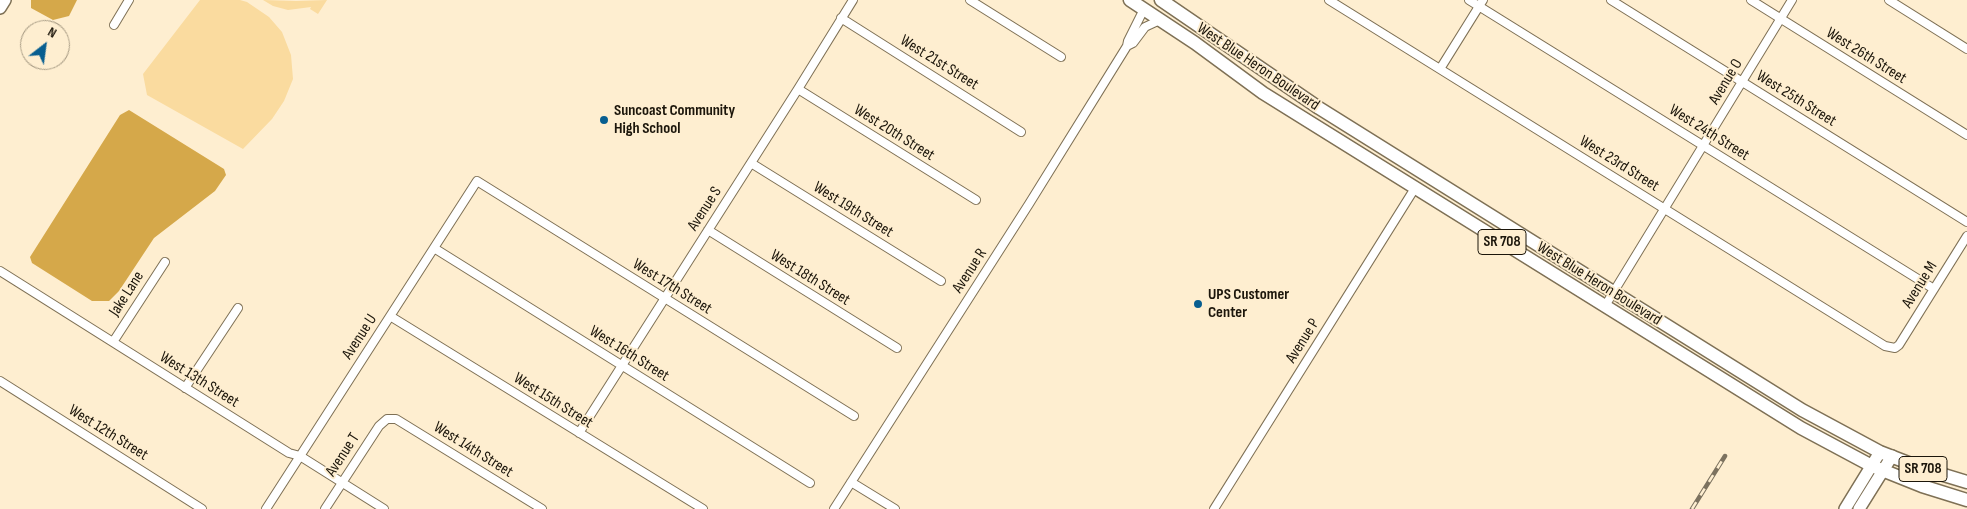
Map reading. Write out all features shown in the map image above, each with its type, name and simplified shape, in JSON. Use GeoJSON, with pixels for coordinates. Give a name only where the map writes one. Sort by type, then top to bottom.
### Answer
{"type":"FeatureCollection","features":[{"type":"Feature","properties":{"kind":"main road"},"geometry":{"type":"LineString","coordinates":[[0,8],[5,0]]}},
{"type":"Feature","properties":{"kind":"main road","name":"West Blue Heron Boulevard"},"geometry":{"type":"LineString","coordinates":[[1130,0],[1263,92],[1801,428],[1877,469],[1967,500]]}},
{"type":"Feature","properties":{"kind":"main road","name":"West Blue Heron Boulevard"},"geometry":{"type":"LineString","coordinates":[[1162,0],[1319,108],[1809,414],[1886,454],[1967,482]]}},
{"type":"Feature","properties":{"kind":"main road"},"geometry":{"type":"LineString","coordinates":[[1329,134],[1344,135],[1404,171],[1415,168]]}},
{"type":"Feature","properties":{"kind":"main road"},"geometry":{"type":"LineString","coordinates":[[1415,188],[1427,186],[1485,220],[1493,217]]}},
{"type":"Feature","properties":{"kind":"main road"},"geometry":{"type":"LineString","coordinates":[[1859,509],[1886,454]]}},
{"type":"Feature","properties":{"kind":"main road"},"geometry":{"type":"LineString","coordinates":[[1845,509],[1877,469]]}},
{"type":"Feature","properties":{"kind":"street"},"geometry":{"type":"LineString","coordinates":[[114,25],[128,0]]}},
{"type":"Feature","properties":{"kind":"street","name":"Avenue S"},"geometry":{"type":"LineString","coordinates":[[579,433],[853,0]]}},
{"type":"Feature","properties":{"kind":"street"},"geometry":{"type":"LineString","coordinates":[[970,0],[1061,57]]}},
{"type":"Feature","properties":{"kind":"street","name":"West 23rd Street"},"geometry":{"type":"LineString","coordinates":[[1329,0],[1885,346],[1894,348]]}},
{"type":"Feature","properties":{"kind":"street","name":"West 24th Street"},"geometry":{"type":"LineString","coordinates":[[1469,0],[1481,3],[1703,146],[1934,289]]}},
{"type":"Feature","properties":{"kind":"street","name":"West 25th Street"},"geometry":{"type":"LineString","coordinates":[[1611,0],[1967,222]]}},
{"type":"Feature","properties":{"kind":"street","name":"West 26th Street"},"geometry":{"type":"LineString","coordinates":[[1751,0],[1967,134]]}},
{"type":"Feature","properties":{"kind":"street","name":"Avenue O"},"geometry":{"type":"LineString","coordinates":[[1605,306],[1792,0]]}},
{"type":"Feature","properties":{"kind":"street"},"geometry":{"type":"LineString","coordinates":[[1889,0],[1967,49]]}},
{"type":"Feature","properties":{"kind":"street"},"geometry":{"type":"LineString","coordinates":[[1896,0],[1967,45]]}},
{"type":"Feature","properties":{"kind":"street"},"geometry":{"type":"LineString","coordinates":[[1440,69],[1481,3]]}},
{"type":"Feature","properties":{"kind":"street","name":"Avenue R"},"geometry":{"type":"LineString","coordinates":[[834,509],[1024,212],[1127,46],[1128,40],[1144,9]]}},
{"type":"Feature","properties":{"kind":"street","name":"West 21st Street"},"geometry":{"type":"LineString","coordinates":[[841,18],[1021,132]]}},
{"type":"Feature","properties":{"kind":"street","name":"Avenue R"},"geometry":{"type":"LineString","coordinates":[[1127,46],[1132,43],[1145,27],[1160,20]]}},
{"type":"Feature","properties":{"kind":"street","name":"West 20th Street"},"geometry":{"type":"LineString","coordinates":[[798,89],[976,200]]}},
{"type":"Feature","properties":{"kind":"street","name":"West 19th Street"},"geometry":{"type":"LineString","coordinates":[[751,162],[941,281]]}},
{"type":"Feature","properties":{"kind":"street","name":"Avenue U"},"geometry":{"type":"LineString","coordinates":[[266,509],[477,180]]}},
{"type":"Feature","properties":{"kind":"street","name":"West 17th Street"},"geometry":{"type":"LineString","coordinates":[[477,180],[854,416]]}},
{"type":"Feature","properties":{"kind":"street","name":"Avenue P"},"geometry":{"type":"LineString","coordinates":[[1214,509],[1415,188]]}},
{"type":"Feature","properties":{"kind":"street","name":"West 18th Street"},"geometry":{"type":"LineString","coordinates":[[708,230],[897,348]]}},
{"type":"Feature","properties":{"kind":"street","name":"Avenue M"},"geometry":{"type":"LineString","coordinates":[[1894,348],[1899,345],[1934,289],[1964,248],[1967,236]]}},
{"type":"Feature","properties":{"kind":"street","name":"West 16th Street"},"geometry":{"type":"LineString","coordinates":[[434,248],[810,483]]}},
{"type":"Feature","properties":{"kind":"street","name":"Jake Lane"},"geometry":{"type":"LineString","coordinates":[[113,342],[165,262]]}},
{"type":"Feature","properties":{"kind":"street","name":"West 13th Street"},"geometry":{"type":"LineString","coordinates":[[0,271],[289,453],[300,456],[384,509]]}},
{"type":"Feature","properties":{"kind":"street"},"geometry":{"type":"LineString","coordinates":[[185,388],[238,308]]}},
{"type":"Feature","properties":{"kind":"street","name":"West 15th Street"},"geometry":{"type":"LineString","coordinates":[[390,316],[702,509]]}},
{"type":"Feature","properties":{"kind":"street","name":"West 12th Street"},"geometry":{"type":"LineString","coordinates":[[0,381],[202,509]]}},
{"type":"Feature","properties":{"kind":"street","name":"Avenue T"},"geometry":{"type":"LineString","coordinates":[[325,509],[379,426],[387,419]]}},
{"type":"Feature","properties":{"kind":"street","name":"West 14th Street"},"geometry":{"type":"LineString","coordinates":[[387,419],[401,421],[542,509]]}},
{"type":"Feature","properties":{"kind":"street"},"geometry":{"type":"LineString","coordinates":[[852,482],[895,509]]}},
{"type":"Feature","properties":{"kind":"shaded area"},"geometry":{"type":"Polygon","coordinates":[[[31,0],[77,0],[69,16],[53,20],[31,8],[31,0]]]}},
{"type":"Feature","properties":{"kind":"shaded area"},"geometry":{"type":"Polygon","coordinates":[[[200,0],[240,0],[247,2],[269,17],[282,32],[291,55],[293,79],[284,101],[272,119],[243,149],[147,95],[143,74],[200,0]]]}},
{"type":"Feature","properties":{"kind":"shaded area"},"geometry":{"type":"Polygon","coordinates":[[[263,0],[327,0],[318,14],[310,9],[311,7],[288,10],[273,6],[263,0]]]}},
{"type":"Feature","properties":{"kind":"shaded area"},"geometry":{"type":"Polygon","coordinates":[[[129,110],[224,169],[226,175],[215,191],[154,238],[119,291],[109,301],[92,301],[32,263],[30,257],[120,115],[129,110]]]}},
{"type":"Feature","properties":{"kind":"railway"},"geometry":{"type":"LineString","coordinates":[[1692,509],[1725,456]]}},
{"type":"Feature","properties":{"kind":"place","name":"Suncoast Community High School"},"geometry":{"type":"Point","coordinates":[604,120]}},
{"type":"Feature","properties":{"kind":"place","name":"UPS Customer Center"},"geometry":{"type":"Point","coordinates":[1198,304]}}]}
